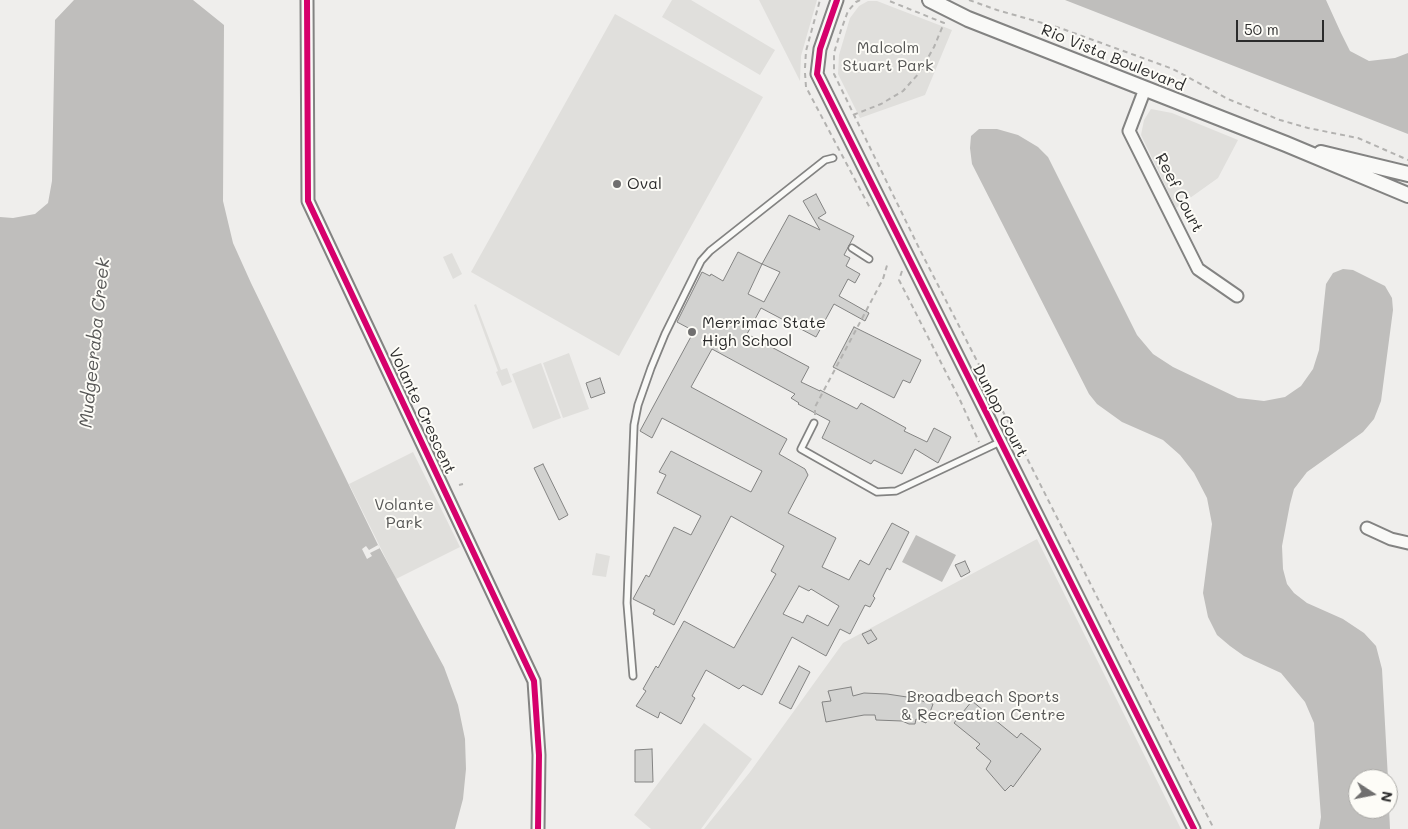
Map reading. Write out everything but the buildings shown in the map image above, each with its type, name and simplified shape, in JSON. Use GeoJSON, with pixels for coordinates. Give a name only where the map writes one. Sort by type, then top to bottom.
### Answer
{"type":"FeatureCollection","features":[{"type":"Feature","properties":{"kind":"street","name":"Volante Crescent"},"geometry":{"type":"LineString","coordinates":[[307,0],[308,201],[534,681],[539,755],[538,829]]}},
{"type":"Feature","properties":{"kind":"street","name":"Dunlop Court"},"geometry":{"type":"LineString","coordinates":[[837,0],[820,49],[817,74],[1194,829]]}},
{"type":"Feature","properties":{"kind":"street","name":"Rio Vista Boulevard"},"geometry":{"type":"LineString","coordinates":[[930,0],[968,19],[1286,144],[1408,196]]}},
{"type":"Feature","properties":{"kind":"street","name":"Reef Court"},"geometry":{"type":"LineString","coordinates":[[1145,89],[1129,131],[1198,268],[1236,296]]}},
{"type":"Feature","properties":{"kind":"street","name":"Rio Vista Boulevard"},"geometry":{"type":"LineString","coordinates":[[1286,144],[1408,174]]}},
{"type":"Feature","properties":{"kind":"street"},"geometry":{"type":"LineString","coordinates":[[1367,528],[1391,539],[1408,543]]}},
{"type":"Feature","properties":{"kind":"lane"},"geometry":{"type":"LineString","coordinates":[[633,676],[627,603],[634,426],[638,405],[651,368],[665,334],[701,261],[710,251],[825,160],[833,158]]}},
{"type":"Feature","properties":{"kind":"lane"},"geometry":{"type":"LineString","coordinates":[[852,248],[869,259]]}},
{"type":"Feature","properties":{"kind":"lane"},"geometry":{"type":"LineString","coordinates":[[814,422],[801,449],[877,492],[896,491],[1000,442]]}},
{"type":"Feature","properties":{"kind":"path"},"geometry":{"type":"LineString","coordinates":[[860,0],[848,11],[834,53],[834,74],[1214,829]]}},
{"type":"Feature","properties":{"kind":"path"},"geometry":{"type":"LineString","coordinates":[[853,115],[881,104],[903,91],[920,72],[934,47],[944,23],[887,0]]}},
{"type":"Feature","properties":{"kind":"path"},"geometry":{"type":"LineString","coordinates":[[969,0],[1060,28],[1173,69],[1228,99],[1280,120],[1358,138],[1408,160]]}},
{"type":"Feature","properties":{"kind":"path"},"geometry":{"type":"LineString","coordinates":[[814,422],[815,407],[883,279],[888,262]]}},
{"type":"Feature","properties":{"kind":"path"},"geometry":{"type":"LineString","coordinates":[[459,485],[463,484]]}},
{"type":"Feature","properties":{"kind":"green space"},"geometry":{"type":"Polygon","coordinates":[[[672,0],[691,0],[775,50],[760,75],[662,17],[672,0]]]}},
{"type":"Feature","properties":{"kind":"green space"},"geometry":{"type":"Polygon","coordinates":[[[759,0],[817,0],[801,56],[800,81],[759,0]]]}},
{"type":"Feature","properties":{"kind":"green space","name":"Malcolm Stuart Park"},"geometry":{"type":"Polygon","coordinates":[[[868,1],[877,1],[952,30],[925,95],[860,118],[838,74],[839,55],[850,18],[859,6],[868,1]]]}},
{"type":"Feature","properties":{"kind":"green space","name":"Oval"},"geometry":{"type":"Polygon","coordinates":[[[615,14],[763,97],[619,356],[471,272],[615,14]]]}},
{"type":"Feature","properties":{"kind":"green space"},"geometry":{"type":"Polygon","coordinates":[[[1151,109],[1172,113],[1238,140],[1218,178],[1176,208],[1141,135],[1144,120],[1151,109]]]}},
{"type":"Feature","properties":{"kind":"green space"},"geometry":{"type":"Polygon","coordinates":[[[452,253],[462,274],[453,279],[443,257],[452,253]]]}},
{"type":"Feature","properties":{"kind":"green space"},"geometry":{"type":"Polygon","coordinates":[[[476,304],[501,370],[507,368],[512,382],[502,386],[474,305],[476,304]]]}},
{"type":"Feature","properties":{"kind":"green space"},"geometry":{"type":"Polygon","coordinates":[[[569,353],[589,409],[563,418],[543,363],[569,353]]]}},
{"type":"Feature","properties":{"kind":"green space"},"geometry":{"type":"Polygon","coordinates":[[[541,363],[561,418],[533,429],[512,374],[541,363]]]}},
{"type":"Feature","properties":{"kind":"green space","name":"Volante Park"},"geometry":{"type":"Polygon","coordinates":[[[413,452],[460,547],[396,579],[349,484],[413,452]]]}},
{"type":"Feature","properties":{"kind":"green space","name":"Broadbeach Sports & Recreation Centre"},"geometry":{"type":"Polygon","coordinates":[[[1037,539],[1181,829],[704,829],[750,772],[843,643],[1037,539]]]}},
{"type":"Feature","properties":{"kind":"green space"},"geometry":{"type":"Polygon","coordinates":[[[596,553],[610,556],[606,577],[592,575],[596,553]]]}},
{"type":"Feature","properties":{"kind":"green space"},"geometry":{"type":"Polygon","coordinates":[[[704,723],[752,759],[701,829],[651,829],[634,815],[704,723]]]}},
{"type":"Feature","properties":{"kind":"water","name":"Mudgeeraba Creek"},"geometry":{"type":"Polygon","coordinates":[[[74,0],[193,0],[224,25],[223,201],[233,243],[378,545],[444,667],[458,705],[465,739],[466,769],[463,799],[455,829],[0,829],[0,217],[13,218],[35,214],[48,203],[52,181],[55,20],[74,0]]]}},
{"type":"Feature","properties":{"kind":"water"},"geometry":{"type":"Polygon","coordinates":[[[1065,0],[1326,0],[1350,51],[1369,61],[1395,58],[1408,53],[1408,134],[1065,0]]]}},
{"type":"Feature","properties":{"kind":"water"},"geometry":{"type":"Polygon","coordinates":[[[979,129],[997,129],[1018,135],[1038,147],[1048,157],[1137,335],[1153,354],[1173,367],[1238,398],[1264,401],[1285,397],[1301,386],[1313,369],[1319,350],[1326,284],[1333,273],[1343,269],[1353,270],[1385,286],[1392,298],[1393,310],[1381,401],[1374,419],[1363,432],[1307,472],[1294,489],[1282,546],[1283,569],[1287,584],[1294,593],[1307,603],[1343,619],[1364,633],[1376,646],[1382,669],[1387,769],[1348,769],[1348,819],[1390,819],[1390,829],[1319,829],[1321,817],[1314,723],[1305,702],[1281,673],[1244,656],[1217,635],[1208,617],[1203,593],[1212,524],[1207,498],[1194,473],[1180,455],[1163,440],[1122,422],[1097,404],[1089,394],[972,164],[971,136],[979,129]]]}},
{"type":"Feature","properties":{"kind":"water"},"geometry":{"type":"Polygon","coordinates":[[[916,535],[956,555],[942,582],[902,562],[916,535]]]}},
{"type":"Feature","properties":{"kind":"pier"},"geometry":{"type":"Polygon","coordinates":[[[378,545],[380,548],[370,553],[372,556],[367,559],[362,549],[366,546],[369,550],[378,545]]]}},
{"type":"Feature","properties":{"kind":"cycle path"},"geometry":{"type":"LineString","coordinates":[[307,0],[308,201],[534,681],[539,755],[538,829]]}},
{"type":"Feature","properties":{"kind":"cycle path"},"geometry":{"type":"LineString","coordinates":[[837,0],[820,49],[817,74],[1194,829]]}},
{"type":"Feature","properties":{"kind":"place","name":"Oval"},"geometry":{"type":"Point","coordinates":[617,184]}},
{"type":"Feature","properties":{"kind":"place","name":"Merrimac State High School"},"geometry":{"type":"Point","coordinates":[692,332]}}]}
